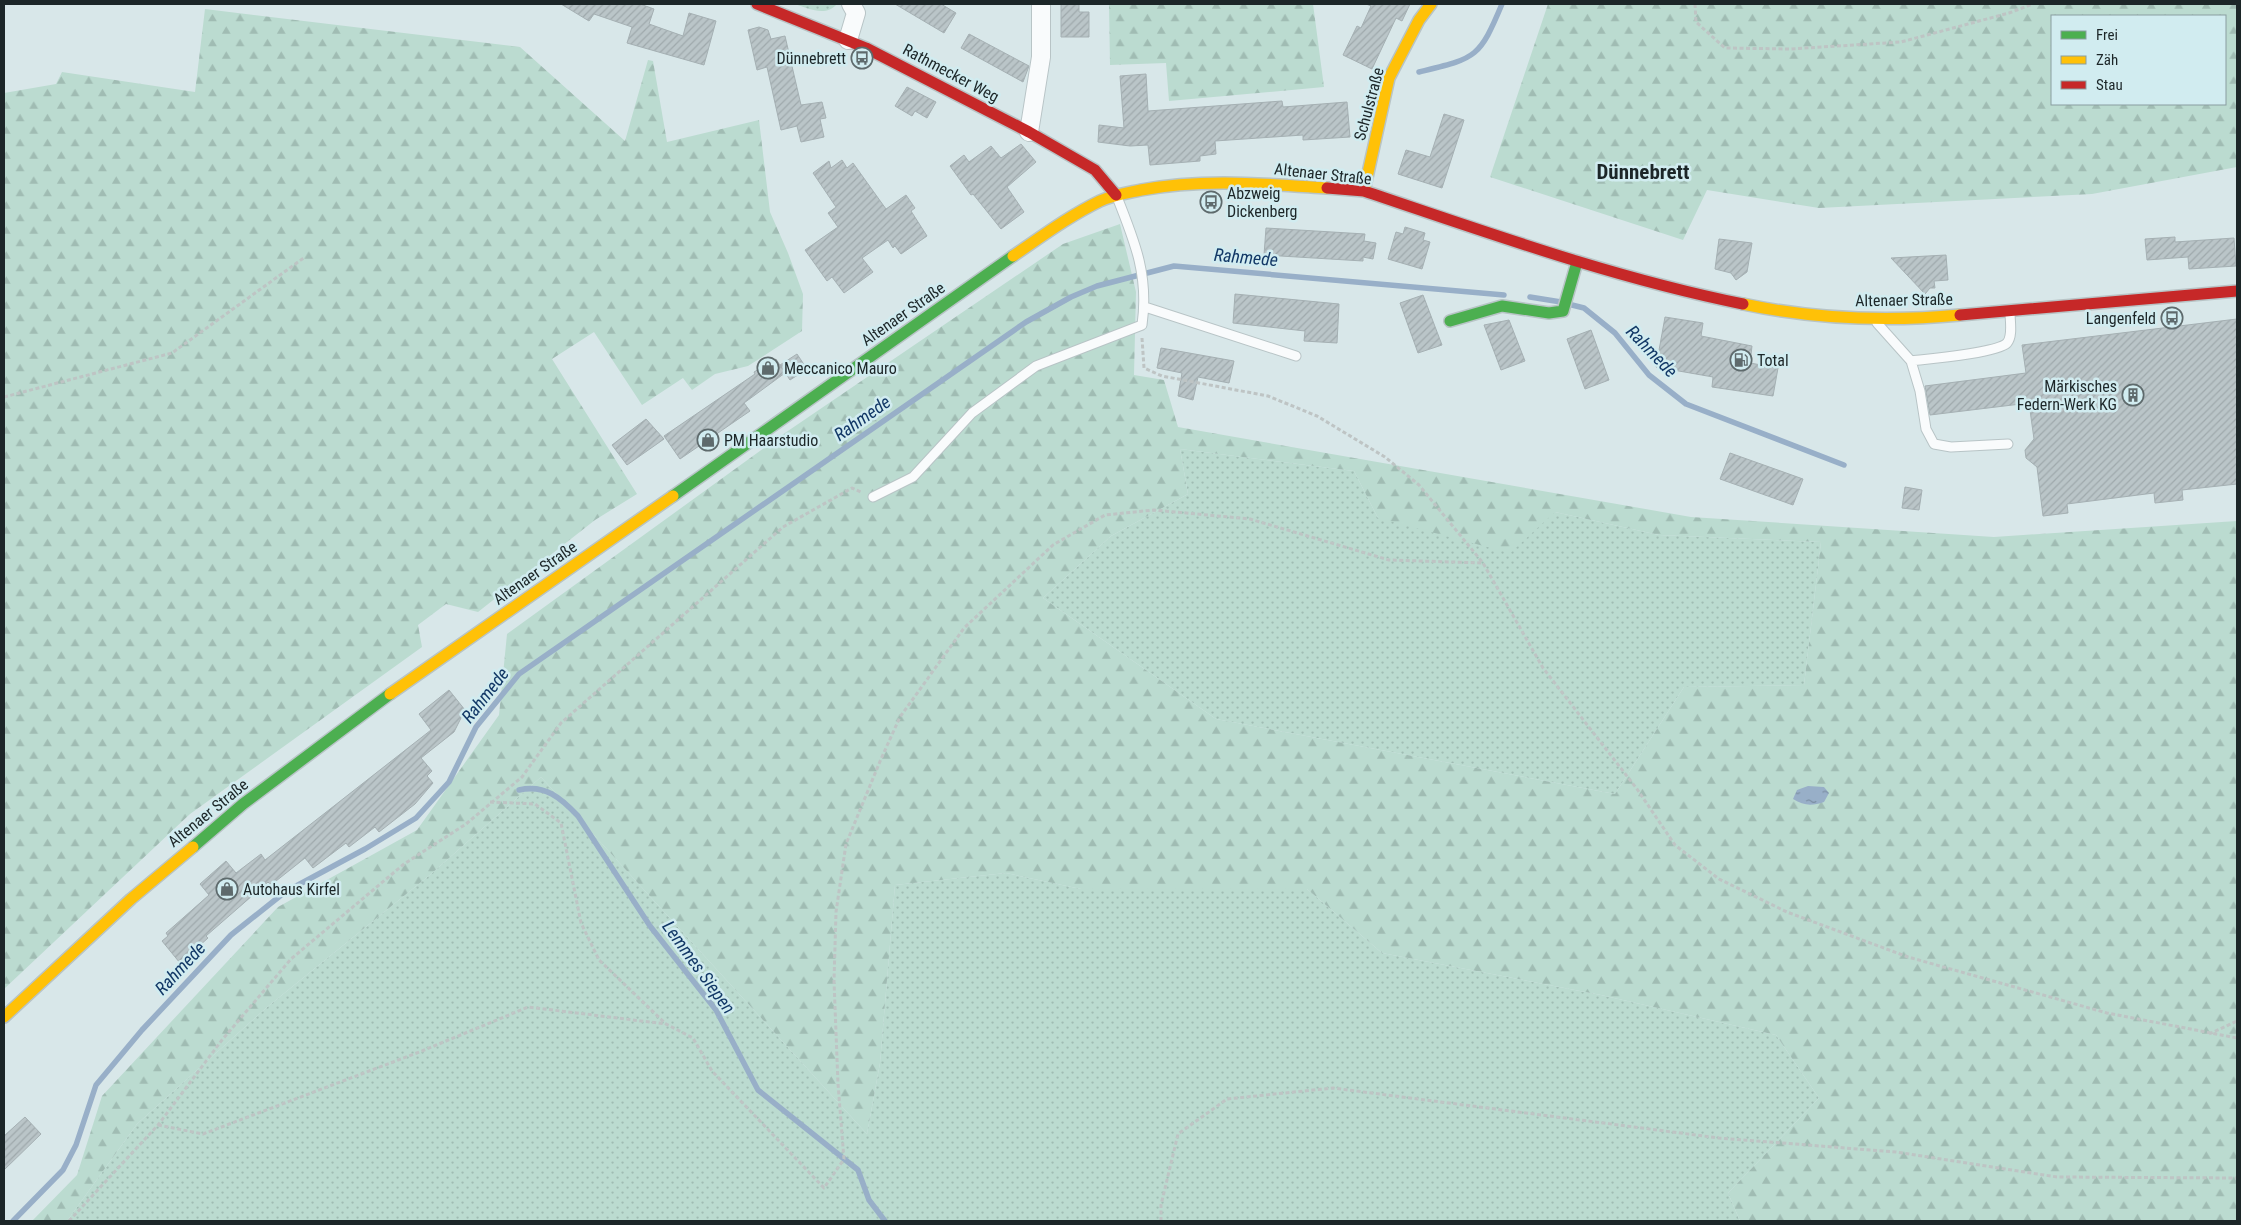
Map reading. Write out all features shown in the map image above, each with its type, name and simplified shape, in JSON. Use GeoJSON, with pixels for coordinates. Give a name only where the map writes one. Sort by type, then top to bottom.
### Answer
{"type":"FeatureCollection","features":[{"type":"Feature","properties":{"kind":"main road","name":"Rathmecker Weg"},"geometry":{"type":"LineString","coordinates":[[757,4],[848,40],[1029,132],[1095,170],[1116,195]]}},
{"type":"Feature","properties":{"kind":"main road","name":"Schulstraße"},"geometry":{"type":"LineString","coordinates":[[1364,191],[1389,78],[1419,20],[1431,4]]}},
{"type":"Feature","properties":{"kind":"main road","name":"Altenaer Straße"},"geometry":{"type":"LineString","coordinates":[[4,1018],[138,892],[243,804],[358,717],[1050,230],[1100,201],[1116,195],[1166,185],[1211,182],[1364,191],[1577,262],[1684,292],[1786,313],[1874,318],[1930,318],[2010,313],[2237,291]]}},
{"type":"Feature","properties":{"kind":"main road"},"geometry":{"type":"LineString","coordinates":[[1450,321],[1491,308],[1510,306],[1552,314],[1563,311],[1577,262]]}},
{"type":"Feature","properties":{"kind":"street"},"geometry":{"type":"LineString","coordinates":[[848,40],[856,13],[851,4]]}},
{"type":"Feature","properties":{"kind":"street"},"geometry":{"type":"LineString","coordinates":[[1029,132],[1041,57],[1041,4]]}},
{"type":"Feature","properties":{"kind":"lane"},"geometry":{"type":"LineString","coordinates":[[873,497],[913,478],[972,413],[1036,366],[1142,325],[1145,308],[1143,271],[1116,195]]}},
{"type":"Feature","properties":{"kind":"lane"},"geometry":{"type":"LineString","coordinates":[[1145,308],[1296,356]]}},
{"type":"Feature","properties":{"kind":"lane"},"geometry":{"type":"LineString","coordinates":[[1911,361],[1993,350],[2007,344],[2010,336],[2010,313]]}},
{"type":"Feature","properties":{"kind":"lane"},"geometry":{"type":"LineString","coordinates":[[1874,318],[1911,361],[1920,391],[1926,429],[1934,444],[1950,447],[2008,444]]}},
{"type":"Feature","properties":{"kind":"path"},"geometry":{"type":"LineString","coordinates":[[1695,4],[1696,22],[1725,48],[1790,49],[1901,42],[2009,13],[2033,4]]}},
{"type":"Feature","properties":{"kind":"path"},"geometry":{"type":"LineString","coordinates":[[4,397],[172,352],[305,257]]}},
{"type":"Feature","properties":{"kind":"path"},"geometry":{"type":"LineString","coordinates":[[1142,325],[1144,368],[1162,376],[1268,396],[1317,416],[1385,457],[1418,485],[1483,563],[1543,668],[1637,789],[1675,845],[1719,879],[1787,912],[1908,957],[2107,1013],[2208,1034],[2237,1038]]}},
{"type":"Feature","properties":{"kind":"path"},"geometry":{"type":"LineString","coordinates":[[69,1221],[158,1125],[222,1040],[291,959],[404,864],[466,824],[522,777],[561,723],[783,527],[852,488],[873,497]]}},
{"type":"Feature","properties":{"kind":"path"},"geometry":{"type":"LineString","coordinates":[[490,802],[536,804],[561,823],[581,923],[599,960],[666,1024],[693,1038],[712,1071],[824,1188],[844,1159],[838,1084],[834,990],[836,912],[846,844],[880,759],[900,717],[964,628],[1053,545],[1105,515],[1154,510],[1250,519],[1389,560],[1483,563]]}},
{"type":"Feature","properties":{"kind":"path"},"geometry":{"type":"LineString","coordinates":[[158,1125],[203,1134],[422,1051],[528,1007],[666,1024]]}},
{"type":"Feature","properties":{"kind":"path"},"geometry":{"type":"LineString","coordinates":[[2208,1034],[2237,1021]]}},
{"type":"Feature","properties":{"kind":"path"},"geometry":{"type":"LineString","coordinates":[[1161,1221],[1161,1205],[1178,1134],[1227,1099],[1333,1088],[1719,1138],[1896,1152],[2057,1177],[2237,1178]]}},
{"type":"Feature","properties":{"kind":"green space"},"geometry":{"type":"Polygon","coordinates":[[[795,4],[837,4],[828,10],[817,11],[795,4]]]}},
{"type":"Feature","properties":{"kind":"green space"},"geometry":{"type":"Polygon","coordinates":[[[1109,4],[1313,4],[1324,87],[1169,101],[1166,63],[1110,65],[1109,4]]]}},
{"type":"Feature","properties":{"kind":"green space"},"geometry":{"type":"Polygon","coordinates":[[[1548,4],[2237,4],[2237,167],[2092,194],[1819,208],[1707,190],[1683,240],[1490,177],[1548,4]]]}},
{"type":"Feature","properties":{"kind":"green space"},"geometry":{"type":"Polygon","coordinates":[[[205,9],[520,47],[625,141],[648,60],[653,61],[667,142],[759,120],[770,212],[803,294],[802,331],[748,366],[715,374],[692,390],[683,378],[642,405],[594,332],[552,359],[637,494],[595,520],[478,612],[446,604],[418,625],[422,647],[190,814],[4,989],[4,93],[56,84],[62,72],[195,92],[205,9]]]}},
{"type":"Feature","properties":{"kind":"green space"},"geometry":{"type":"Polygon","coordinates":[[[1120,224],[1136,292],[1134,375],[1164,380],[1178,427],[1691,517],[1994,537],[2237,521],[2237,1221],[1740,1221],[1728,1193],[1819,1098],[1776,1035],[1601,995],[1382,953],[1307,889],[1081,889],[1006,873],[895,885],[880,1063],[867,1134],[541,777],[431,874],[266,1008],[137,1124],[67,1221],[32,1221],[77,1175],[102,1096],[278,907],[417,830],[499,715],[507,634],[782,435],[1063,244],[1120,224]],[[1180,449],[1188,494],[1111,536],[1043,598],[1216,719],[1615,794],[1684,687],[1804,685],[1821,542],[1659,535],[1555,512],[1510,553],[1378,518],[1354,471],[1180,449]]]}},
{"type":"Feature","properties":{"kind":"green space"},"geometry":{"type":"Polygon","coordinates":[[[1180,449],[1354,471],[1378,518],[1555,512],[1659,535],[1821,542],[1804,685],[1684,687],[1615,794],[1216,719],[1043,598],[1111,536],[1188,494],[1180,449]]]}},
{"type":"Feature","properties":{"kind":"green space"},"geometry":{"type":"Polygon","coordinates":[[[541,777],[867,1134],[880,1063],[895,885],[1006,873],[1081,889],[1307,889],[1382,953],[1601,995],[1776,1035],[1819,1098],[1728,1193],[1740,1221],[67,1221],[137,1124],[266,1008],[431,874],[541,777]]]}},
{"type":"Feature","properties":{"kind":"water"},"geometry":{"type":"Polygon","coordinates":[[[1808,786],[1824,787],[1829,793],[1824,802],[1808,805],[1793,799],[1797,790],[1808,786]]]}},
{"type":"Feature","properties":{"kind":"building"},"geometry":{"type":"Polygon","coordinates":[[[561,4],[640,4],[654,9],[649,24],[683,36],[689,13],[716,21],[704,65],[627,43],[632,27],[594,14],[589,21],[561,4]]]}},
{"type":"Feature","properties":{"kind":"building"},"geometry":{"type":"Polygon","coordinates":[[[895,4],[941,4],[956,13],[944,33],[895,4]]]}},
{"type":"Feature","properties":{"kind":"building"},"geometry":{"type":"Polygon","coordinates":[[[1061,4],[1079,4],[1079,12],[1089,12],[1089,37],[1061,37],[1061,4]]]}},
{"type":"Feature","properties":{"kind":"building"},"geometry":{"type":"Polygon","coordinates":[[[1366,4],[1410,4],[1402,21],[1396,18],[1372,69],[1343,55],[1357,26],[1361,28],[1371,6],[1366,4]]]}},
{"type":"Feature","properties":{"kind":"building"},"geometry":{"type":"Polygon","coordinates":[[[759,27],[768,30],[771,39],[785,36],[801,105],[822,102],[826,118],[820,119],[824,137],[801,142],[797,126],[781,130],[767,67],[757,70],[748,30],[759,27]]]}},
{"type":"Feature","properties":{"kind":"building"},"geometry":{"type":"Polygon","coordinates":[[[969,34],[1029,66],[1023,82],[961,48],[969,34]]]}},
{"type":"Feature","properties":{"kind":"building"},"geometry":{"type":"Polygon","coordinates":[[[1146,74],[1148,111],[1282,101],[1283,107],[1347,102],[1350,137],[1303,140],[1303,135],[1215,141],[1216,154],[1200,156],[1200,161],[1150,165],[1148,145],[1130,146],[1098,142],[1099,125],[1124,128],[1120,76],[1146,74]]]}},
{"type":"Feature","properties":{"kind":"building"},"geometry":{"type":"Polygon","coordinates":[[[907,87],[936,102],[927,118],[915,111],[912,116],[895,106],[907,87]]]}},
{"type":"Feature","properties":{"kind":"building"},"geometry":{"type":"Polygon","coordinates":[[[1444,114],[1464,120],[1442,188],[1398,174],[1406,150],[1430,157],[1444,114]]]}},
{"type":"Feature","properties":{"kind":"building"},"geometry":{"type":"Polygon","coordinates":[[[1021,144],[1036,162],[1007,187],[1024,212],[1001,229],[973,194],[971,195],[950,166],[964,155],[969,162],[991,146],[1001,158],[1021,144]]]}},
{"type":"Feature","properties":{"kind":"building"},"geometry":{"type":"Polygon","coordinates":[[[842,160],[847,168],[853,163],[886,209],[906,195],[915,208],[911,211],[927,236],[901,254],[895,246],[893,248],[888,240],[862,258],[873,272],[844,293],[832,277],[827,281],[805,250],[838,227],[828,213],[836,207],[813,173],[829,161],[831,168],[842,160]]]}},
{"type":"Feature","properties":{"kind":"building"},"geometry":{"type":"Polygon","coordinates":[[[1405,227],[1425,233],[1423,240],[1430,242],[1422,269],[1388,259],[1396,232],[1403,234],[1405,227]]]}},
{"type":"Feature","properties":{"kind":"building"},"geometry":{"type":"Polygon","coordinates":[[[1266,228],[1365,234],[1364,241],[1376,243],[1373,259],[1363,257],[1363,261],[1264,255],[1266,228]]]}},
{"type":"Feature","properties":{"kind":"building"},"geometry":{"type":"Polygon","coordinates":[[[2175,237],[2175,242],[2234,238],[2236,266],[2189,269],[2188,257],[2147,260],[2145,239],[2175,237]]]}},
{"type":"Feature","properties":{"kind":"building"},"geometry":{"type":"Polygon","coordinates":[[[1719,239],[1752,243],[1747,272],[1736,280],[1731,273],[1715,269],[1719,239]]]}},
{"type":"Feature","properties":{"kind":"building"},"geometry":{"type":"Polygon","coordinates":[[[1946,255],[1948,280],[1934,281],[1935,288],[1930,288],[1925,294],[1891,258],[1946,255]]]}},
{"type":"Feature","properties":{"kind":"building"},"geometry":{"type":"Polygon","coordinates":[[[1235,294],[1339,304],[1337,343],[1304,341],[1305,331],[1233,323],[1235,294]]]}},
{"type":"Feature","properties":{"kind":"building"},"geometry":{"type":"Polygon","coordinates":[[[1423,295],[1442,345],[1418,353],[1400,303],[1423,295]]]}},
{"type":"Feature","properties":{"kind":"building"},"geometry":{"type":"Polygon","coordinates":[[[1665,317],[1703,323],[1701,336],[1752,346],[1750,363],[1778,368],[1773,396],[1712,387],[1713,377],[1656,367],[1665,317]]]}},
{"type":"Feature","properties":{"kind":"building","name":"Märkisches Federn-Werk KG"},"geometry":{"type":"Polygon","coordinates":[[[2237,319],[2237,484],[2182,490],[2183,500],[2155,503],[2154,493],[2067,504],[2068,513],[2043,516],[2037,467],[2026,458],[2025,450],[2034,439],[2029,403],[1930,415],[1925,386],[2026,373],[2022,345],[2237,319]]]}},
{"type":"Feature","properties":{"kind":"building"},"geometry":{"type":"Polygon","coordinates":[[[1509,320],[1525,361],[1501,370],[1484,325],[1509,320]]]}},
{"type":"Feature","properties":{"kind":"building"},"geometry":{"type":"Polygon","coordinates":[[[1591,330],[1609,380],[1585,389],[1567,339],[1591,330]]]}},
{"type":"Feature","properties":{"kind":"building"},"geometry":{"type":"Polygon","coordinates":[[[1161,348],[1234,361],[1229,383],[1198,377],[1193,400],[1178,396],[1182,373],[1157,368],[1161,348]]]}},
{"type":"Feature","properties":{"kind":"building"},"geometry":{"type":"Polygon","coordinates":[[[797,354],[807,369],[790,380],[780,365],[797,354]]]}},
{"type":"Feature","properties":{"kind":"building"},"geometry":{"type":"Polygon","coordinates":[[[776,359],[785,373],[744,403],[750,411],[680,459],[664,436],[755,374],[754,372],[776,359]]]}},
{"type":"Feature","properties":{"kind":"building"},"geometry":{"type":"Polygon","coordinates":[[[646,419],[664,439],[627,465],[612,445],[646,419]]]}},
{"type":"Feature","properties":{"kind":"building"},"geometry":{"type":"Polygon","coordinates":[[[1730,453],[1803,479],[1793,505],[1720,479],[1730,453]]]}},
{"type":"Feature","properties":{"kind":"building"},"geometry":{"type":"Polygon","coordinates":[[[1905,487],[1922,490],[1919,510],[1902,508],[1905,487]]]}},
{"type":"Feature","properties":{"kind":"building"},"geometry":{"type":"Polygon","coordinates":[[[449,690],[465,710],[454,732],[421,758],[432,771],[427,776],[433,783],[415,804],[379,832],[375,827],[349,847],[346,843],[313,868],[305,858],[271,885],[268,882],[206,936],[208,938],[180,963],[162,941],[168,936],[166,933],[209,895],[200,884],[226,861],[236,873],[261,854],[265,860],[431,730],[419,714],[449,690]]]}},
{"type":"Feature","properties":{"kind":"building"},"geometry":{"type":"Polygon","coordinates":[[[25,1117],[41,1134],[4,1170],[4,1136],[25,1117]]]}},
{"type":"Feature","properties":{"kind":"waterway"},"geometry":{"type":"LineString","coordinates":[[1419,72],[1453,63],[1473,53],[1481,46],[1487,36],[1502,4]]}},
{"type":"Feature","properties":{"kind":"waterway","name":"Rahmede"},"geometry":{"type":"LineString","coordinates":[[13,1221],[63,1170],[76,1145],[96,1085],[142,1030],[231,935],[285,892],[365,849],[416,818],[449,782],[476,727],[519,674],[1026,322],[1071,297],[1097,286],[1174,266],[1504,295]]}},
{"type":"Feature","properties":{"kind":"waterway","name":"Rahmede"},"geometry":{"type":"LineString","coordinates":[[1530,297],[1561,302]]}},
{"type":"Feature","properties":{"kind":"waterway","name":"Rahmede"},"geometry":{"type":"LineString","coordinates":[[1572,305],[1584,308],[1615,333],[1649,375],[1686,404],[1844,465]]}},
{"type":"Feature","properties":{"kind":"waterway","name":"Lemmes Siepen"},"geometry":{"type":"LineString","coordinates":[[519,790],[537,789],[552,794],[578,816],[650,926],[716,1010],[758,1090],[858,1170],[869,1200],[885,1221]]}},
{"type":"Feature","properties":{"kind":"traffic: fast"},"geometry":{"type":"LineString","coordinates":[[673,496],[1013,256]]}},
{"type":"Feature","properties":{"kind":"traffic: fast"},"geometry":{"type":"LineString","coordinates":[[1450,321],[1502,306],[1549,313],[1563,311],[1577,262]]}},
{"type":"Feature","properties":{"kind":"traffic: fast"},"geometry":{"type":"LineString","coordinates":[[193,847],[243,804],[390,694]]}},
{"type":"Feature","properties":{"kind":"traffic: slow"},"geometry":{"type":"LineString","coordinates":[[1364,191],[1389,78],[1419,20],[1431,4]]}},
{"type":"Feature","properties":{"kind":"traffic: slow"},"geometry":{"type":"LineString","coordinates":[[1013,256],[1077,213],[1105,199],[1125,193],[1164,186],[1211,183],[1327,188]]}},
{"type":"Feature","properties":{"kind":"traffic: slow"},"geometry":{"type":"LineString","coordinates":[[1743,304],[1797,313],[1851,318],[1878,319],[1960,315]]}},
{"type":"Feature","properties":{"kind":"traffic: slow"},"geometry":{"type":"LineString","coordinates":[[390,694],[673,496]]}},
{"type":"Feature","properties":{"kind":"traffic: slow"},"geometry":{"type":"LineString","coordinates":[[4,1017],[131,899],[193,847]]}},
{"type":"Feature","properties":{"kind":"traffic: jam"},"geometry":{"type":"LineString","coordinates":[[757,4],[866,48],[1029,132],[1095,170],[1116,195]]}},
{"type":"Feature","properties":{"kind":"traffic: jam"},"geometry":{"type":"LineString","coordinates":[[1327,188],[1364,191],[1552,254],[1647,281],[1743,304]]}},
{"type":"Feature","properties":{"kind":"traffic: jam"},"geometry":{"type":"LineString","coordinates":[[1960,315],[2237,291]]}},
{"type":"Feature","properties":{"kind":"place","name":"Dünnebrett"},"geometry":{"type":"Point","coordinates":[862,58]}},
{"type":"Feature","properties":{"kind":"place","name":"Abzweig Dickenberg"},"geometry":{"type":"Point","coordinates":[1211,202]}},
{"type":"Feature","properties":{"kind":"place","name":"Langenfeld"},"geometry":{"type":"Point","coordinates":[2172,318]}},
{"type":"Feature","properties":{"kind":"place","name":"Total"},"geometry":{"type":"Point","coordinates":[1741,360]}},
{"type":"Feature","properties":{"kind":"place","name":"Meccanico Mauro"},"geometry":{"type":"Point","coordinates":[768,368]}},
{"type":"Feature","properties":{"kind":"place","name":"Märkisches Federn-Werk KG"},"geometry":{"type":"Point","coordinates":[2133,395]}},
{"type":"Feature","properties":{"kind":"place","name":"PM Haarstudio"},"geometry":{"type":"Point","coordinates":[708,440]}},
{"type":"Feature","properties":{"kind":"place","name":"Autohaus Kirfel"},"geometry":{"type":"Point","coordinates":[227,889]}},
{"type":"Feature","properties":{"kind":"district","name":"Dünnebrett"},"geometry":{"type":"Point","coordinates":[1643,172]}}]}
